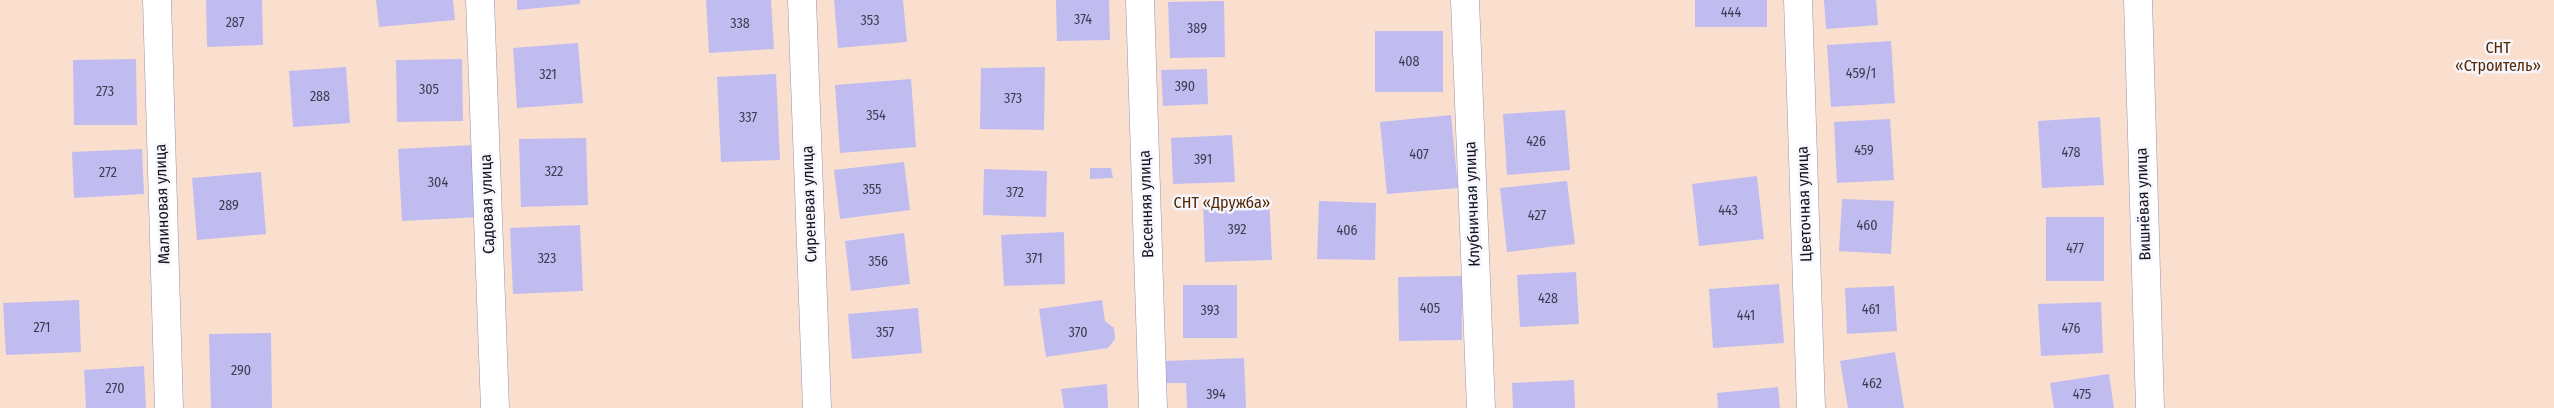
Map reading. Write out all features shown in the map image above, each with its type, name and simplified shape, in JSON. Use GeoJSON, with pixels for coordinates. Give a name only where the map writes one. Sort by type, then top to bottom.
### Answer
{"type":"FeatureCollection","features":[{"type":"Feature","properties":{"kind":"street","name":"Малиновая улица"},"geometry":{"type":"LineString","coordinates":[[157,0],[169,408]]}},
{"type":"Feature","properties":{"kind":"street","name":"Садовая улица"},"geometry":{"type":"LineString","coordinates":[[480,0],[495,408]]}},
{"type":"Feature","properties":{"kind":"street","name":"Сиреневая улица"},"geometry":{"type":"LineString","coordinates":[[802,0],[818,408]]}},
{"type":"Feature","properties":{"kind":"street","name":"Весенняя улица"},"geometry":{"type":"LineString","coordinates":[[1140,0],[1153,408]]}},
{"type":"Feature","properties":{"kind":"street","name":"Клубничная улица"},"geometry":{"type":"LineString","coordinates":[[1465,0],[1481,408]]}},
{"type":"Feature","properties":{"kind":"street","name":"Цветочная улица"},"geometry":{"type":"LineString","coordinates":[[1798,0],[1811,408]]}},
{"type":"Feature","properties":{"kind":"street","name":"Вишнёвая улица"},"geometry":{"type":"LineString","coordinates":[[2138,0],[2150,408]]}},
{"type":"Feature","properties":{"kind":"green space","name":"СНТ «Дружба»"},"geometry":{"type":"Polygon","coordinates":[[[0,0],[2554,0],[2554,408],[0,408],[0,0]]]}},
{"type":"Feature","properties":{"kind":"building"},"geometry":{"type":"Polygon","coordinates":[[[206,0],[262,0],[263,45],[207,47],[206,0]]]}},
{"type":"Feature","properties":{"kind":"building"},"geometry":{"type":"Polygon","coordinates":[[[376,0],[453,0],[455,20],[379,27],[376,0]]]}},
{"type":"Feature","properties":{"kind":"building"},"geometry":{"type":"Polygon","coordinates":[[[517,0],[580,0],[580,4],[517,10],[517,0]]]}},
{"type":"Feature","properties":{"kind":"building"},"geometry":{"type":"Polygon","coordinates":[[[706,0],[771,0],[774,49],[709,53],[706,0]]]}},
{"type":"Feature","properties":{"kind":"building"},"geometry":{"type":"Polygon","coordinates":[[[834,0],[903,0],[907,42],[838,48],[834,0]]]}},
{"type":"Feature","properties":{"kind":"building"},"geometry":{"type":"Polygon","coordinates":[[[1056,0],[1109,0],[1110,40],[1057,41],[1056,0]]]}},
{"type":"Feature","properties":{"kind":"building"},"geometry":{"type":"Polygon","coordinates":[[[1695,0],[1767,0],[1767,27],[1695,27],[1695,0]]]}},
{"type":"Feature","properties":{"kind":"building"},"geometry":{"type":"Polygon","coordinates":[[[1824,0],[1876,0],[1878,25],[1826,29],[1824,0]]]}},
{"type":"Feature","properties":{"kind":"building"},"geometry":{"type":"Polygon","coordinates":[[[1224,1],[1225,57],[1170,58],[1168,2],[1224,1]]]}},
{"type":"Feature","properties":{"kind":"building"},"geometry":{"type":"Polygon","coordinates":[[[1375,31],[1443,31],[1443,92],[1375,92],[1375,31]]]}},
{"type":"Feature","properties":{"kind":"building"},"geometry":{"type":"Polygon","coordinates":[[[1891,41],[1895,103],[1831,107],[1827,45],[1891,41]]]}},
{"type":"Feature","properties":{"kind":"building"},"geometry":{"type":"Polygon","coordinates":[[[578,43],[583,103],[517,108],[513,48],[578,43]]]}},
{"type":"Feature","properties":{"kind":"building"},"geometry":{"type":"Polygon","coordinates":[[[136,59],[137,125],[74,125],[73,60],[136,59]]]}},
{"type":"Feature","properties":{"kind":"building"},"geometry":{"type":"Polygon","coordinates":[[[462,59],[463,121],[397,122],[396,60],[462,59]]]}},
{"type":"Feature","properties":{"kind":"building"},"geometry":{"type":"Polygon","coordinates":[[[346,67],[350,123],[293,127],[289,71],[346,67]]]}},
{"type":"Feature","properties":{"kind":"building"},"geometry":{"type":"Polygon","coordinates":[[[1045,67],[1044,130],[980,129],[981,68],[1045,67]]]}},
{"type":"Feature","properties":{"kind":"building"},"geometry":{"type":"Polygon","coordinates":[[[1207,69],[1208,104],[1163,106],[1161,70],[1207,69]]]}},
{"type":"Feature","properties":{"kind":"building"},"geometry":{"type":"Polygon","coordinates":[[[776,74],[780,160],[721,162],[717,77],[776,74]]]}},
{"type":"Feature","properties":{"kind":"building"},"geometry":{"type":"Polygon","coordinates":[[[911,79],[916,147],[840,153],[835,85],[911,79]]]}},
{"type":"Feature","properties":{"kind":"building"},"geometry":{"type":"Polygon","coordinates":[[[1565,110],[1570,170],[1507,175],[1503,114],[1565,110]]]}},
{"type":"Feature","properties":{"kind":"building"},"geometry":{"type":"Polygon","coordinates":[[[1451,115],[1458,188],[1387,194],[1380,122],[1451,115]]]}},
{"type":"Feature","properties":{"kind":"building"},"geometry":{"type":"Polygon","coordinates":[[[2100,117],[2104,185],[2042,188],[2038,121],[2100,117]]]}},
{"type":"Feature","properties":{"kind":"building"},"geometry":{"type":"Polygon","coordinates":[[[1890,119],[1894,180],[1837,183],[1834,122],[1890,119]]]}},
{"type":"Feature","properties":{"kind":"building"},"geometry":{"type":"Polygon","coordinates":[[[1232,135],[1235,182],[1173,184],[1171,138],[1232,135]]]}},
{"type":"Feature","properties":{"kind":"building"},"geometry":{"type":"Polygon","coordinates":[[[586,138],[588,205],[521,207],[519,139],[586,138]]]}},
{"type":"Feature","properties":{"kind":"building"},"geometry":{"type":"Polygon","coordinates":[[[474,145],[479,217],[402,221],[398,149],[474,145]]]}},
{"type":"Feature","properties":{"kind":"building"},"geometry":{"type":"Polygon","coordinates":[[[142,149],[144,194],[74,198],[72,152],[142,149]]]}},
{"type":"Feature","properties":{"kind":"building"},"geometry":{"type":"Polygon","coordinates":[[[904,162],[910,210],[840,219],[834,170],[904,162]]]}},
{"type":"Feature","properties":{"kind":"building"},"geometry":{"type":"Polygon","coordinates":[[[1090,168],[1111,168],[1113,178],[1090,179],[1090,168]]]}},
{"type":"Feature","properties":{"kind":"building"},"geometry":{"type":"Polygon","coordinates":[[[984,169],[1047,171],[1046,217],[983,215],[984,169]]]}},
{"type":"Feature","properties":{"kind":"building"},"geometry":{"type":"Polygon","coordinates":[[[261,172],[266,234],[197,240],[192,178],[261,172]]]}},
{"type":"Feature","properties":{"kind":"building"},"geometry":{"type":"Polygon","coordinates":[[[1757,176],[1764,239],[1699,246],[1692,184],[1757,176]]]}},
{"type":"Feature","properties":{"kind":"building"},"geometry":{"type":"Polygon","coordinates":[[[1567,181],[1575,244],[1507,252],[1500,188],[1567,181]]]}},
{"type":"Feature","properties":{"kind":"building"},"geometry":{"type":"Polygon","coordinates":[[[1269,198],[1272,260],[1205,262],[1203,200],[1269,198]]]}},
{"type":"Feature","properties":{"kind":"building"},"geometry":{"type":"Polygon","coordinates":[[[1842,199],[1894,201],[1891,254],[1839,251],[1842,199]]]}},
{"type":"Feature","properties":{"kind":"building"},"geometry":{"type":"Polygon","coordinates":[[[1319,201],[1376,203],[1375,260],[1317,259],[1319,201]]]}},
{"type":"Feature","properties":{"kind":"building"},"geometry":{"type":"Polygon","coordinates":[[[2046,217],[2104,217],[2104,281],[2046,281],[2046,217]]]}},
{"type":"Feature","properties":{"kind":"building"},"geometry":{"type":"Polygon","coordinates":[[[580,225],[583,291],[513,294],[510,228],[580,225]]]}},
{"type":"Feature","properties":{"kind":"building"},"geometry":{"type":"Polygon","coordinates":[[[1064,232],[1065,284],[1004,286],[1001,235],[1064,232]]]}},
{"type":"Feature","properties":{"kind":"building"},"geometry":{"type":"Polygon","coordinates":[[[904,233],[910,284],[851,291],[845,241],[904,233]]]}},
{"type":"Feature","properties":{"kind":"building"},"geometry":{"type":"Polygon","coordinates":[[[1576,272],[1579,324],[1520,327],[1517,275],[1576,272]]]}},
{"type":"Feature","properties":{"kind":"building"},"geometry":{"type":"Polygon","coordinates":[[[1462,276],[1462,340],[1399,341],[1398,277],[1462,276]]]}},
{"type":"Feature","properties":{"kind":"building"},"geometry":{"type":"Polygon","coordinates":[[[1779,284],[1784,343],[1713,348],[1709,289],[1779,284]]]}},
{"type":"Feature","properties":{"kind":"building"},"geometry":{"type":"Polygon","coordinates":[[[1183,285],[1237,285],[1237,338],[1183,338],[1183,285]]]}},
{"type":"Feature","properties":{"kind":"building"},"geometry":{"type":"Polygon","coordinates":[[[1894,286],[1897,331],[1847,334],[1845,288],[1894,286]]]}},
{"type":"Feature","properties":{"kind":"building"},"geometry":{"type":"Polygon","coordinates":[[[79,300],[81,352],[6,355],[3,303],[79,300]]]}},
{"type":"Feature","properties":{"kind":"building"},"geometry":{"type":"Polygon","coordinates":[[[1102,300],[1105,321],[1114,328],[1115,339],[1108,348],[1046,357],[1039,309],[1102,300]]]}},
{"type":"Feature","properties":{"kind":"building"},"geometry":{"type":"Polygon","coordinates":[[[2101,302],[2103,353],[2041,356],[2038,304],[2101,302]]]}},
{"type":"Feature","properties":{"kind":"building"},"geometry":{"type":"Polygon","coordinates":[[[918,308],[922,353],[852,359],[848,314],[918,308]]]}},
{"type":"Feature","properties":{"kind":"building"},"geometry":{"type":"Polygon","coordinates":[[[271,333],[272,408],[211,408],[209,334],[271,333]]]}},
{"type":"Feature","properties":{"kind":"building"},"geometry":{"type":"Polygon","coordinates":[[[1895,352],[1904,408],[1848,408],[1840,361],[1895,352]]]}},
{"type":"Feature","properties":{"kind":"building"},"geometry":{"type":"Polygon","coordinates":[[[1244,358],[1246,408],[1187,408],[1186,383],[1165,383],[1165,361],[1244,358]]]}},
{"type":"Feature","properties":{"kind":"building"},"geometry":{"type":"Polygon","coordinates":[[[144,366],[146,408],[86,408],[84,370],[144,366]]]}},
{"type":"Feature","properties":{"kind":"building"},"geometry":{"type":"Polygon","coordinates":[[[2109,374],[2114,408],[2054,408],[2050,383],[2109,374]]]}},
{"type":"Feature","properties":{"kind":"building"},"geometry":{"type":"Polygon","coordinates":[[[1574,380],[1575,408],[1513,408],[1512,383],[1574,380]]]}},
{"type":"Feature","properties":{"kind":"building"},"geometry":{"type":"Polygon","coordinates":[[[1107,384],[1108,408],[1064,408],[1061,389],[1107,384]]]}},
{"type":"Feature","properties":{"kind":"building"},"geometry":{"type":"Polygon","coordinates":[[[1778,387],[1780,408],[1718,408],[1717,393],[1778,387]]]}},
{"type":"Feature","properties":{"kind":"park label","name":"СНТ «Строитель»"},"geometry":{"type":"Point","coordinates":[2498,58]}}]}
